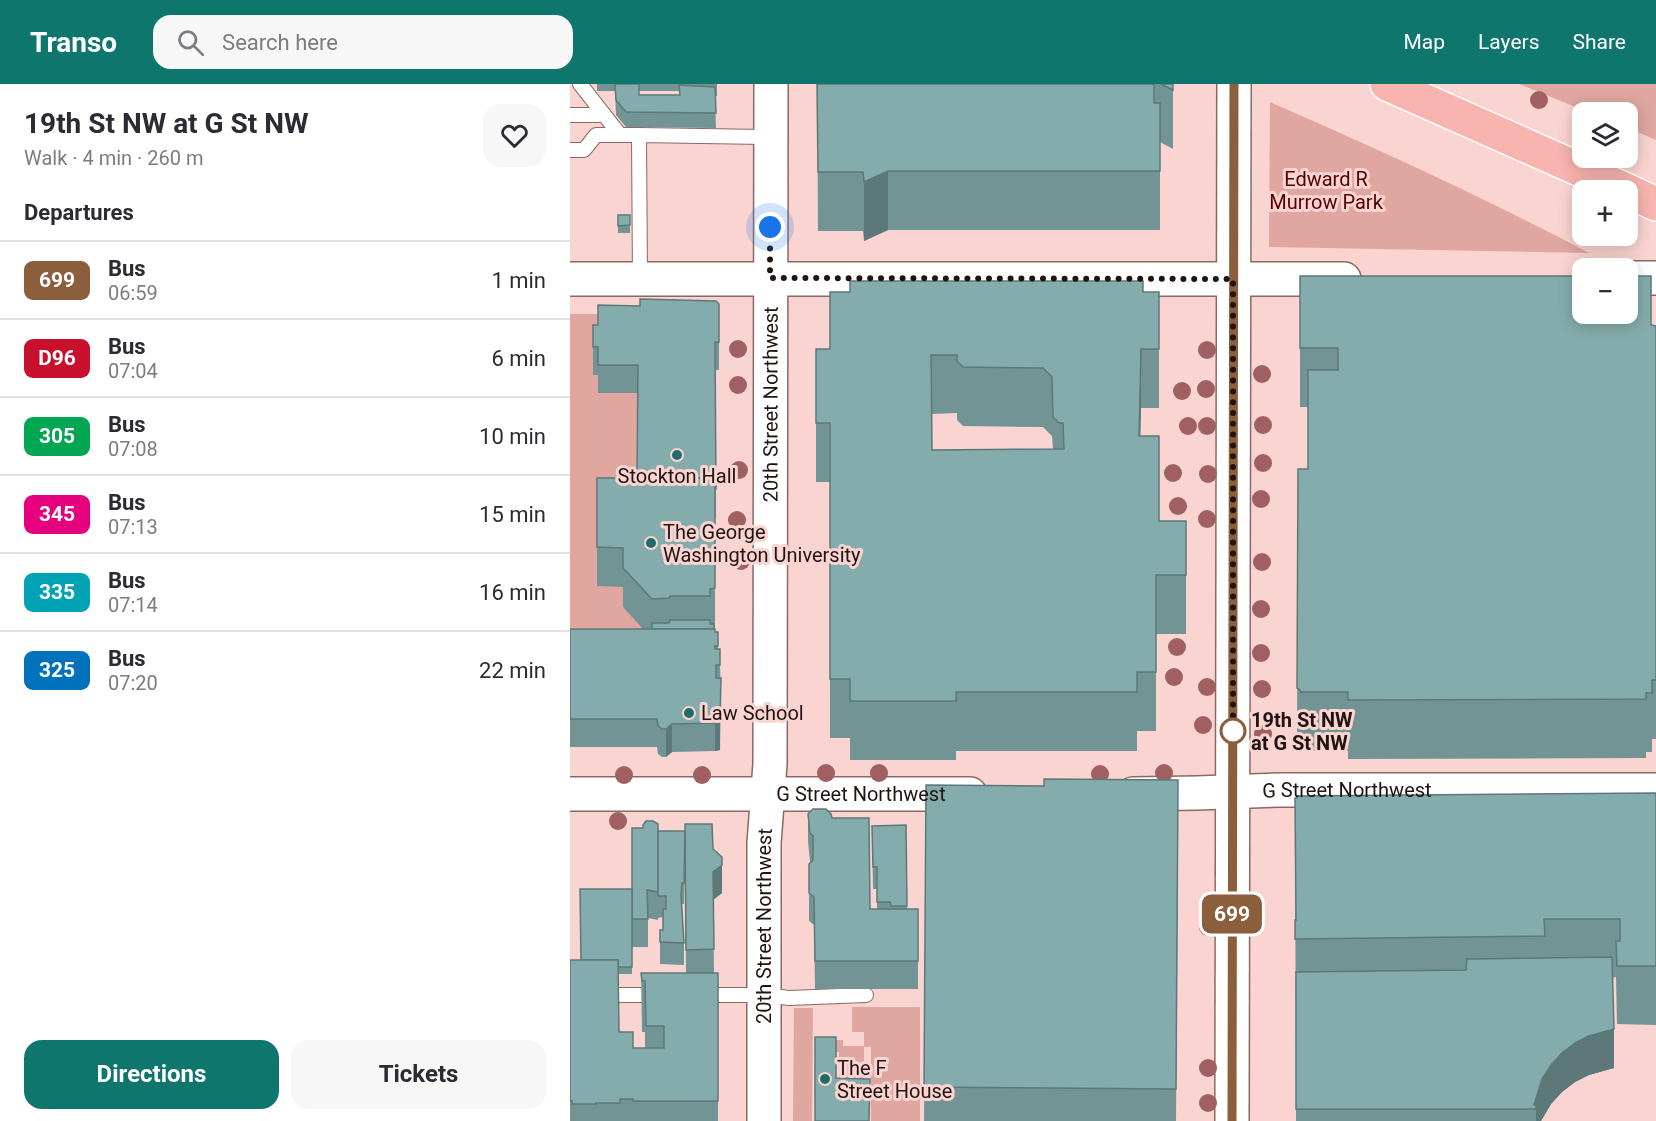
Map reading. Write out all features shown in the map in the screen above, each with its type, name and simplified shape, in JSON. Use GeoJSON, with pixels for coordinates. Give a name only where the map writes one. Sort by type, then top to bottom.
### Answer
{"type":"FeatureCollection","features":[{"type":"Feature","properties":{"kind":"main road"},"geometry":{"type":"LineString","coordinates":[[1387,84],[1602,180]]}},
{"type":"Feature","properties":{"kind":"main road"},"geometry":{"type":"LineString","coordinates":[[1638,196],[1656,204]]}},
{"type":"Feature","properties":{"kind":"street","name":"20th Street Northwest"},"geometry":{"type":"LineString","coordinates":[[764,1121],[764,843],[770,764],[771,84]]}},
{"type":"Feature","properties":{"kind":"street"},"geometry":{"type":"LineString","coordinates":[[1232,1121],[1234,84]]}},
{"type":"Feature","properties":{"kind":"street"},"geometry":{"type":"LineString","coordinates":[[1638,278],[1656,278]]}},
{"type":"Feature","properties":{"kind":"street"},"geometry":{"type":"LineString","coordinates":[[570,279],[1370,279]]}},
{"type":"Feature","properties":{"kind":"street","name":"G Street Northwest"},"geometry":{"type":"LineString","coordinates":[[1104,794],[1280,790],[1656,790]]}},
{"type":"Feature","properties":{"kind":"street","name":"G Street Northwest"},"geometry":{"type":"LineString","coordinates":[[570,794],[998,794]]}},
{"type":"Feature","properties":{"kind":"lane"},"geometry":{"type":"LineString","coordinates":[[580,84],[620,135]]}},
{"type":"Feature","properties":{"kind":"lane"},"geometry":{"type":"LineString","coordinates":[[570,115],[604,115]]}},
{"type":"Feature","properties":{"kind":"lane"},"geometry":{"type":"LineString","coordinates":[[570,150],[584,150],[596,135],[771,138]]}},
{"type":"Feature","properties":{"kind":"lane"},"geometry":{"type":"LineString","coordinates":[[639,135],[640,279]]}},
{"type":"Feature","properties":{"kind":"lane"},"geometry":{"type":"LineString","coordinates":[[570,995],[764,995],[789,998],[866,995]]}},
{"type":"Feature","properties":{"kind":"green space"},"geometry":{"type":"Polygon","coordinates":[[[1519,84],[1656,84],[1656,140],[1638,132],[1638,102],[1572,102],[1572,106],[1519,84]]]}},
{"type":"Feature","properties":{"kind":"green space","name":"Edward R Murrow Park"},"geometry":{"type":"Polygon","coordinates":[[[1270,102],[1431,174],[1589,253],[1269,247],[1270,102]]]}},
{"type":"Feature","properties":{"kind":"green space"},"geometry":{"type":"Polygon","coordinates":[[[570,314],[599,314],[598,353],[593,374],[598,375],[598,393],[638,393],[637,517],[623,587],[652,638],[570,657],[570,314]]]}},
{"type":"Feature","properties":{"kind":"green space"},"geometry":{"type":"Polygon","coordinates":[[[852,1007],[920,1007],[920,1121],[871,1121],[871,1047],[864,1047],[864,1090],[839,1090],[839,1052],[830,1051],[817,1040],[843,1040],[843,1046],[864,1046],[864,1032],[852,1032],[852,1007]]]}},
{"type":"Feature","properties":{"kind":"green space"},"geometry":{"type":"Polygon","coordinates":[[[794,1008],[813,1008],[812,1121],[793,1121],[794,1008]]]}},
{"type":"Feature","properties":{"kind":"building"},"geometry":{"type":"Polygon","coordinates":[[[615,84],[639,84],[639,95],[680,95],[679,85],[715,87],[716,113],[626,112],[616,100],[615,84]]]}},
{"type":"Feature","properties":{"kind":"building"},"geometry":{"type":"Polygon","coordinates":[[[817,84],[1154,84],[1154,103],[1160,103],[1160,171],[888,171],[864,182],[863,172],[818,172],[817,84]]]}},
{"type":"Feature","properties":{"kind":"building"},"geometry":{"type":"Polygon","coordinates":[[[1161,84],[1173,84],[1173,90],[1161,84]]]}},
{"type":"Feature","properties":{"kind":"building"},"geometry":{"type":"Polygon","coordinates":[[[618,215],[630,215],[630,225],[618,226],[618,215]]]}},
{"type":"Feature","properties":{"kind":"building"},"geometry":{"type":"Polygon","coordinates":[[[1300,276],[1572,276],[1572,324],[1638,324],[1638,276],[1651,276],[1651,325],[1656,326],[1656,680],[1652,680],[1652,693],[1646,693],[1646,699],[1348,700],[1348,692],[1301,692],[1297,688],[1298,469],[1308,469],[1308,370],[1338,370],[1338,348],[1300,348],[1300,276]]]}},
{"type":"Feature","properties":{"kind":"building"},"geometry":{"type":"Polygon","coordinates":[[[850,281],[1143,281],[1143,292],[1159,292],[1159,349],[1141,349],[1139,436],[1159,436],[1159,521],[1186,521],[1186,575],[1156,575],[1156,672],[1137,672],[1137,692],[956,692],[956,701],[850,701],[850,679],[830,679],[830,423],[816,423],[816,349],[830,349],[830,292],[850,292],[850,281]],[[931,355],[932,450],[1064,449],[1063,423],[1059,423],[1053,417],[1052,377],[1043,368],[963,367],[957,361],[957,355],[931,355]]]}},
{"type":"Feature","properties":{"kind":"building"},"geometry":{"type":"Polygon","coordinates":[[[640,299],[716,301],[719,304],[719,342],[715,342],[716,489],[715,478],[637,478],[638,365],[598,365],[598,347],[593,347],[593,325],[598,325],[598,305],[640,306],[640,299]]]}},
{"type":"Feature","properties":{"kind":"building"},"geometry":{"type":"Polygon","coordinates":[[[597,478],[715,478],[715,588],[710,589],[710,596],[670,596],[669,598],[652,599],[623,568],[623,548],[597,547],[597,478]]]}},
{"type":"Feature","properties":{"kind":"building"},"geometry":{"type":"Polygon","coordinates":[[[670,620],[710,620],[710,624],[714,624],[714,629],[652,629],[652,623],[669,623],[670,620]]]}},
{"type":"Feature","properties":{"kind":"building"},"geometry":{"type":"Polygon","coordinates":[[[570,629],[715,629],[715,632],[718,632],[718,646],[715,646],[715,649],[720,649],[720,665],[716,665],[716,678],[721,678],[720,722],[672,724],[662,729],[658,726],[657,719],[570,719],[570,629]]]}},
{"type":"Feature","properties":{"kind":"building"},"geometry":{"type":"Polygon","coordinates":[[[1044,779],[1178,780],[1176,1089],[924,1087],[926,785],[1044,786],[1044,779]]]}},
{"type":"Feature","properties":{"kind":"building"},"geometry":{"type":"Polygon","coordinates":[[[1656,793],[1656,966],[1617,966],[1616,941],[1620,941],[1620,919],[1544,919],[1545,936],[1295,939],[1295,798],[1297,796],[1656,793]]]}},
{"type":"Feature","properties":{"kind":"building"},"geometry":{"type":"Polygon","coordinates":[[[813,809],[826,809],[832,818],[869,818],[870,909],[918,909],[918,961],[815,961],[814,897],[809,893],[809,864],[813,860],[813,836],[810,833],[808,814],[813,809]]]}},
{"type":"Feature","properties":{"kind":"building"},"geometry":{"type":"Polygon","coordinates":[[[646,821],[658,824],[658,892],[647,890],[648,919],[632,919],[632,828],[643,828],[646,821]]]}},
{"type":"Feature","properties":{"kind":"building"},"geometry":{"type":"Polygon","coordinates":[[[685,824],[712,824],[713,849],[722,857],[722,865],[713,872],[714,949],[686,950],[685,824]]]}},
{"type":"Feature","properties":{"kind":"building"},"geometry":{"type":"Polygon","coordinates":[[[906,825],[907,906],[891,906],[890,902],[877,902],[877,867],[873,867],[872,826],[906,825]]]}},
{"type":"Feature","properties":{"kind":"building"},"geometry":{"type":"Polygon","coordinates":[[[658,831],[685,831],[684,883],[682,883],[681,895],[684,943],[660,942],[666,896],[658,896],[658,831]]]}},
{"type":"Feature","properties":{"kind":"building"},"geometry":{"type":"Polygon","coordinates":[[[580,889],[632,889],[632,967],[618,967],[618,960],[581,960],[580,889]]]}},
{"type":"Feature","properties":{"kind":"building"},"geometry":{"type":"Polygon","coordinates":[[[1612,957],[1614,1029],[1589,1036],[1562,1053],[1542,1079],[1534,1105],[1536,1109],[1296,1109],[1296,972],[1466,970],[1467,959],[1612,957]]]}},
{"type":"Feature","properties":{"kind":"building"},"geometry":{"type":"Polygon","coordinates":[[[570,960],[618,960],[619,1032],[633,1032],[633,1048],[664,1048],[664,1026],[646,1026],[645,981],[642,981],[641,973],[718,973],[718,1101],[620,1099],[620,1103],[572,1104],[570,1101],[570,960]]]}},
{"type":"Feature","properties":{"kind":"building","name":"The F Street House"},"geometry":{"type":"Polygon","coordinates":[[[815,1037],[836,1037],[836,1078],[870,1079],[869,1121],[815,1121],[815,1037]]]}},
{"type":"Feature","properties":{"kind":"bus line","name":"699"},"geometry":{"type":"LineString","coordinates":[[1232,1121],[1234,84]]}},
{"type":"Feature","properties":{"kind":"place","name":"Stockton Hall"},"geometry":{"type":"Point","coordinates":[677,455]}},
{"type":"Feature","properties":{"kind":"place","name":"The George Washington University"},"geometry":{"type":"Point","coordinates":[651,543]}},
{"type":"Feature","properties":{"kind":"place","name":"Law School"},"geometry":{"type":"Point","coordinates":[689,713]}},
{"type":"Feature","properties":{"kind":"place","name":"19th St NW at G St NW"},"geometry":{"type":"Point","coordinates":[1233,731]}},
{"type":"Feature","properties":{"kind":"place","name":"The F Street House"},"geometry":{"type":"Point","coordinates":[825,1079]}},
{"type":"Feature","properties":{"kind":"route"},"geometry":{"type":"LineString","coordinates":[[770,227],[770,278],[1233,279],[1233,742],[1233,731]]}}]}
